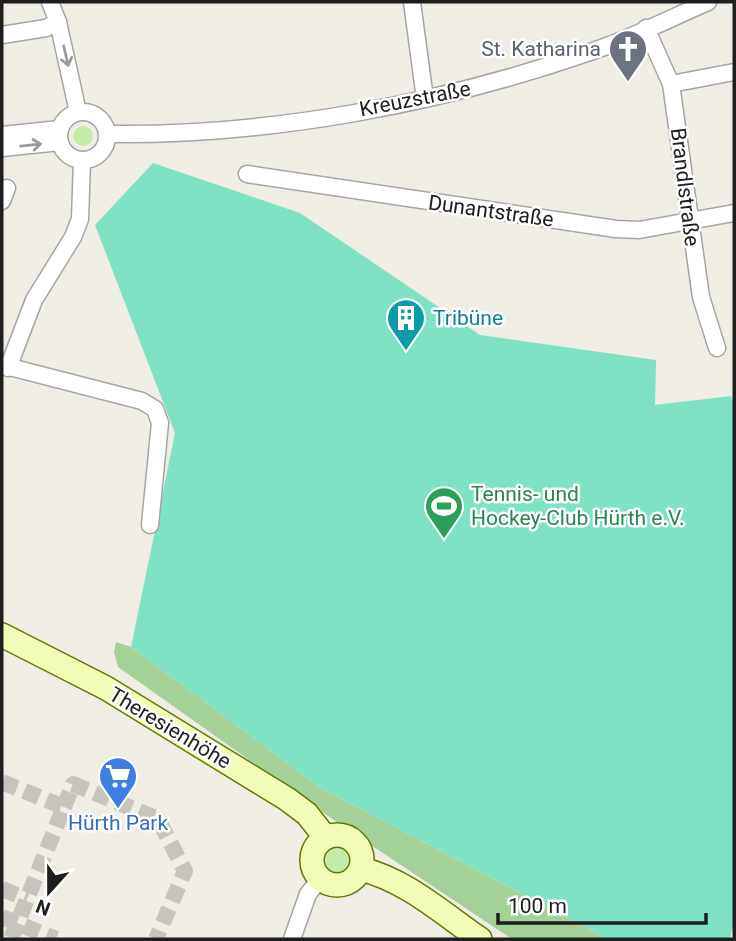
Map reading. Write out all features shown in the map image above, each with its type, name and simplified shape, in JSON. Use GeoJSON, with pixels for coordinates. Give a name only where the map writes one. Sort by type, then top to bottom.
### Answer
{"type":"FeatureCollection","features":[{"type":"Feature","properties":{"kind":"street"},"geometry":{"type":"LineString","coordinates":[[50,2],[58,22],[78,112]]}},
{"type":"Feature","properties":{"kind":"street"},"geometry":{"type":"LineString","coordinates":[[412,2],[425,99]]}},
{"type":"Feature","properties":{"kind":"street","name":"Kreuzstraße"},"geometry":{"type":"LineString","coordinates":[[107,134],[177,133],[308,120],[478,88],[600,49],[708,2]]}},
{"type":"Feature","properties":{"kind":"street"},"geometry":{"type":"LineString","coordinates":[[2,35],[46,28],[58,22]]}},
{"type":"Feature","properties":{"kind":"street","name":"Brandlstraße"},"geometry":{"type":"LineString","coordinates":[[646,29],[671,84],[688,220],[701,297],[717,348]]}},
{"type":"Feature","properties":{"kind":"street"},"geometry":{"type":"LineString","coordinates":[[671,84],[734,72]]}},
{"type":"Feature","properties":{"kind":"street"},"geometry":{"type":"LineString","coordinates":[[78,112],[97,116],[107,134],[101,152],[82,160],[68,155],[60,136],[69,116],[78,112]]}},
{"type":"Feature","properties":{"kind":"street"},"geometry":{"type":"LineString","coordinates":[[2,135],[60,136]]}},
{"type":"Feature","properties":{"kind":"street"},"geometry":{"type":"LineString","coordinates":[[2,148],[60,136]]}},
{"type":"Feature","properties":{"kind":"street"},"geometry":{"type":"LineString","coordinates":[[82,160],[80,219],[73,237],[34,300],[5,366],[142,401],[155,410],[160,423],[150,525]]}},
{"type":"Feature","properties":{"kind":"street","name":"Dunantstraße"},"geometry":{"type":"LineString","coordinates":[[247,174],[615,229],[639,230],[734,213]]}},
{"type":"Feature","properties":{"kind":"street","name":"Theresienhöhe"},"geometry":{"type":"LineString","coordinates":[[2,635],[106,688],[287,799],[307,814],[325,837]]}},
{"type":"Feature","properties":{"kind":"street"},"geometry":{"type":"LineString","coordinates":[[342,835],[357,844],[363,860],[361,869],[351,882],[335,886],[320,879],[312,865],[312,857],[319,842],[325,837],[342,835]]}},
{"type":"Feature","properties":{"kind":"street"},"geometry":{"type":"LineString","coordinates":[[361,869],[388,877],[480,939]]}},
{"type":"Feature","properties":{"kind":"street"},"geometry":{"type":"LineString","coordinates":[[292,939],[307,894],[320,879]]}},
{"type":"Feature","properties":{"kind":"green space"},"geometry":{"type":"Polygon","coordinates":[[[79,126],[87,126],[93,136],[87,146],[79,146],[73,140],[73,132],[79,126]]]}},
{"type":"Feature","properties":{"kind":"green space","name":"Tennis- und Hockey-Club Hürth e.V."},"geometry":{"type":"Polygon","coordinates":[[[153,163],[300,213],[480,335],[656,360],[655,405],[731,396],[734,404],[734,921],[730,939],[608,939],[319,787],[131,647],[175,433],[95,225],[153,163]]]}},
{"type":"Feature","properties":{"kind":"green space"},"geometry":{"type":"Polygon","coordinates":[[[116,642],[131,647],[319,787],[608,939],[512,939],[338,823],[118,667],[114,652],[116,642]]]}},
{"type":"Feature","properties":{"kind":"green space"},"geometry":{"type":"Polygon","coordinates":[[[337,845],[348,849],[352,860],[348,871],[337,875],[326,871],[322,860],[326,849],[337,845]]]}},
{"type":"Feature","properties":{"kind":"tunnel"},"geometry":{"type":"LineString","coordinates":[[2,782],[64,807],[11,939]]}},
{"type":"Feature","properties":{"kind":"tunnel"},"geometry":{"type":"LineString","coordinates":[[64,807],[73,784],[158,819],[185,871],[156,939]]}},
{"type":"Feature","properties":{"kind":"tunnel"},"geometry":{"type":"LineString","coordinates":[[2,889],[27,899]]}},
{"type":"Feature","properties":{"kind":"tunnel"},"geometry":{"type":"LineString","coordinates":[[2,917],[56,939]]}},
{"type":"Feature","properties":{"kind":"place","name":"St. Katharina"},"geometry":{"type":"Point","coordinates":[628,83]}},
{"type":"Feature","properties":{"kind":"place","name":"Tribüne"},"geometry":{"type":"Point","coordinates":[406,352]}},
{"type":"Feature","properties":{"kind":"place","name":"Tennis- und Hockey-Club Hürth e.V."},"geometry":{"type":"Point","coordinates":[444,540]}},
{"type":"Feature","properties":{"kind":"place","name":"Hürth Park"},"geometry":{"type":"Point","coordinates":[118,810]}}]}
